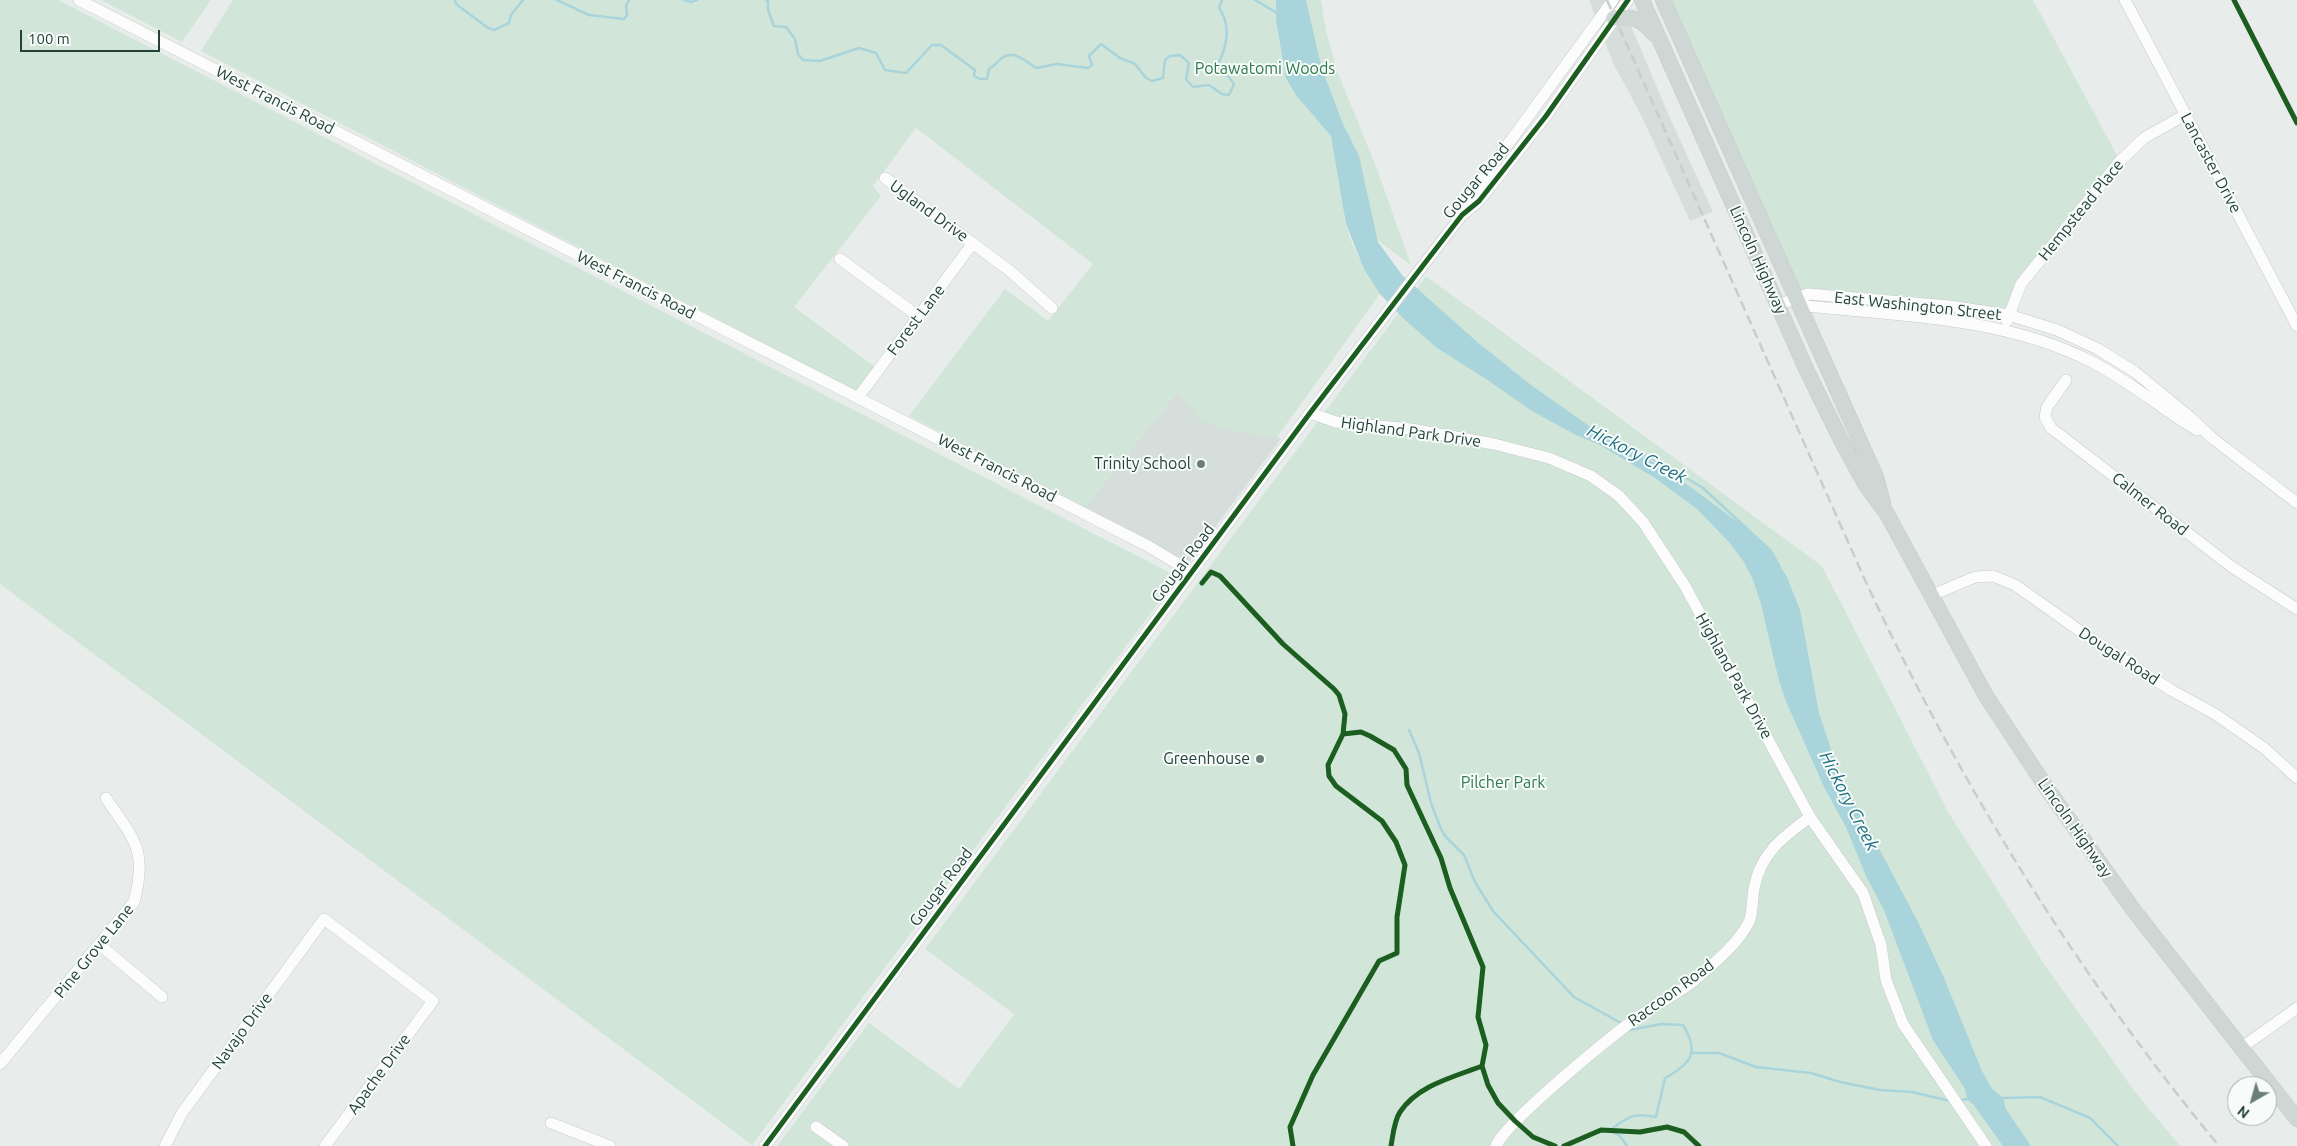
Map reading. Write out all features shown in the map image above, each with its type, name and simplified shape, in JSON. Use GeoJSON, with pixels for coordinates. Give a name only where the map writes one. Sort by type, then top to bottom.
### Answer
{"type":"FeatureCollection","features":[{"type":"Feature","properties":{"kind":"main road","name":"Lincoln Highway"},"geometry":{"type":"LineString","coordinates":[[1642,0],[1778,305],[1842,442],[1865,484],[1886,514],[1986,696],[2048,790],[2132,908],[2297,1119]]}},
{"type":"Feature","properties":{"kind":"main road","name":"Lincoln Highway"},"geometry":{"type":"LineString","coordinates":[[1663,0],[1876,477],[1886,514]]}},
{"type":"Feature","properties":{"kind":"main road"},"geometry":{"type":"LineString","coordinates":[[1614,18],[1636,18],[1646,24],[1659,39]]}},
{"type":"Feature","properties":{"kind":"street","name":"West Francis Road"},"geometry":{"type":"LineString","coordinates":[[79,0],[675,305],[859,396],[1148,546],[1191,572]]}},
{"type":"Feature","properties":{"kind":"street","name":"Gougar Road"},"geometry":{"type":"LineString","coordinates":[[764,1146],[1310,413],[1462,215],[1471,195],[1614,0]]}},
{"type":"Feature","properties":{"kind":"street","name":"Gougar Road"},"geometry":{"type":"LineString","coordinates":[[1462,215],[1480,201],[1546,116],[1628,0]]}},
{"type":"Feature","properties":{"kind":"street","name":"Lancaster Drive"},"geometry":{"type":"LineString","coordinates":[[2125,0],[2297,326]]}},
{"type":"Feature","properties":{"kind":"street","name":"Hempstead Place"},"geometry":{"type":"LineString","coordinates":[[2005,329],[2021,284],[2120,160],[2144,138],[2185,115]]}},
{"type":"Feature","properties":{"kind":"street","name":"Ugland Drive"},"geometry":{"type":"LineString","coordinates":[[885,178],[1010,271],[1052,308]]}},
{"type":"Feature","properties":{"kind":"street","name":"Forest Lane"},"geometry":{"type":"LineString","coordinates":[[859,396],[973,243]]}},
{"type":"Feature","properties":{"kind":"street"},"geometry":{"type":"LineString","coordinates":[[840,259],[918,316]]}},
{"type":"Feature","properties":{"kind":"street","name":"East Washington Street"},"geometry":{"type":"LineString","coordinates":[[1778,305],[1808,294],[1949,306],[2009,315],[2071,336],[2116,359],[2152,385],[2212,438],[2297,503]]}},
{"type":"Feature","properties":{"kind":"street","name":"East Washington Street"},"geometry":{"type":"LineString","coordinates":[[1796,299],[1807,306],[1947,320],[2005,329],[2054,345],[2097,364],[2127,382],[2186,424],[2212,438]]}},
{"type":"Feature","properties":{"kind":"street","name":"Calmer Road"},"geometry":{"type":"LineString","coordinates":[[2066,380],[2047,407],[2045,417],[2051,428],[2232,567],[2297,610]]}},
{"type":"Feature","properties":{"kind":"street","name":"Highland Park Drive"},"geometry":{"type":"LineString","coordinates":[[1310,413],[1336,422],[1411,429],[1494,444],[1549,458],[1590,476],[1619,496],[1643,522],[1685,586],[1810,817],[1863,893],[1881,945],[1886,980],[1903,1024],[1986,1146]]}},
{"type":"Feature","properties":{"kind":"street","name":"Dougal Road"},"geometry":{"type":"LineString","coordinates":[[1930,596],[1975,576],[1994,576],[2016,586],[2090,638],[2171,690],[2215,714],[2264,748],[2297,778]]}},
{"type":"Feature","properties":{"kind":"street","name":"Pine Grove Lane"},"geometry":{"type":"LineString","coordinates":[[0,1064],[134,902],[140,877],[140,854],[130,834],[106,798]]}},
{"type":"Feature","properties":{"kind":"street","name":"Raccoon Road"},"geometry":{"type":"LineString","coordinates":[[1496,1146],[1498,1139],[1515,1121],[1597,1049],[1639,1015],[1693,981],[1730,947],[1749,921],[1754,887],[1764,857],[1785,835],[1810,817]]}},
{"type":"Feature","properties":{"kind":"street","name":"Apache Drive"},"geometry":{"type":"LineString","coordinates":[[324,919],[433,1001],[326,1146]]}},
{"type":"Feature","properties":{"kind":"street","name":"Navajo Drive"},"geometry":{"type":"LineString","coordinates":[[165,1146],[182,1113],[324,919]]}},
{"type":"Feature","properties":{"kind":"street"},"geometry":{"type":"LineString","coordinates":[[100,945],[162,996]]}},
{"type":"Feature","properties":{"kind":"street"},"geometry":{"type":"LineString","coordinates":[[2241,1048],[2297,1008]]}},
{"type":"Feature","properties":{"kind":"street"},"geometry":{"type":"LineString","coordinates":[[551,1123],[610,1146]]}},
{"type":"Feature","properties":{"kind":"street"},"geometry":{"type":"LineString","coordinates":[[816,1127],[843,1146]]}},
{"type":"Feature","properties":{"kind":"shaded area"},"geometry":{"type":"Polygon","coordinates":[[[1589,0],[1620,0],[1670,118],[1713,212],[1690,221],[1641,115],[1613,63],[1589,0]]]}},
{"type":"Feature","properties":{"kind":"shaded area"},"geometry":{"type":"Polygon","coordinates":[[[1178,391],[1281,439],[1189,562],[1084,508],[1178,391]]]}},
{"type":"Feature","properties":{"kind":"green space"},"geometry":{"type":"Polygon","coordinates":[[[0,0],[58,0],[1178,577],[752,1145],[0,584],[0,0]]]}},
{"type":"Feature","properties":{"kind":"green space"},"geometry":{"type":"Polygon","coordinates":[[[101,0],[211,0],[182,42],[101,0]]]}},
{"type":"Feature","properties":{"kind":"green space","name":"Potawatomi Woods"},"geometry":{"type":"Polygon","coordinates":[[[233,0],[1321,0],[1326,31],[1337,71],[1377,169],[1411,265],[1344,215],[1353,246],[1380,294],[1277,437],[1231,431],[1200,421],[1178,391],[1084,508],[909,416],[1005,289],[1048,321],[1093,264],[916,128],[873,186],[881,196],[794,307],[875,367],[857,392],[201,51],[233,0]]]}},
{"type":"Feature","properties":{"kind":"green space"},"geometry":{"type":"Polygon","coordinates":[[[1667,0],[2033,0],[2118,157],[2016,284],[2005,309],[1800,294],[1667,0]]]}},
{"type":"Feature","properties":{"kind":"green space","name":"Pilcher Park"},"geometry":{"type":"Polygon","coordinates":[[[1426,276],[1822,566],[1947,810],[2044,964],[2135,1092],[2180,1146],[777,1146],[869,1023],[959,1089],[1014,1014],[925,949],[1426,276]]]}},
{"type":"Feature","properties":{"kind":"water"},"geometry":{"type":"Polygon","coordinates":[[[1276,0],[1306,0],[1321,66],[1342,122],[1359,156],[1378,242],[1402,275],[1476,341],[1531,385],[1592,428],[1669,471],[1743,526],[1770,551],[1787,577],[1800,610],[1819,713],[1839,773],[1919,924],[1944,978],[1982,1071],[1992,1089],[2003,1098],[2006,1109],[2031,1146],[2003,1146],[1973,1104],[1967,1099],[1965,1089],[1933,1040],[1884,910],[1866,876],[1846,827],[1824,787],[1785,699],[1761,604],[1753,580],[1744,562],[1729,542],[1697,509],[1655,478],[1598,444],[1578,436],[1532,411],[1437,348],[1404,319],[1380,294],[1364,269],[1346,224],[1331,136],[1296,95],[1286,78],[1276,20],[1276,0]]]}},
{"type":"Feature","properties":{"kind":"waterway"},"geometry":{"type":"LineString","coordinates":[[455,0],[456,4],[488,28],[494,30],[509,23],[511,15],[523,0]]}},
{"type":"Feature","properties":{"kind":"waterway"},"geometry":{"type":"LineString","coordinates":[[557,0],[589,15],[624,19],[627,15],[626,6],[629,0]]}},
{"type":"Feature","properties":{"kind":"waterway"},"geometry":{"type":"LineString","coordinates":[[684,0],[691,2],[697,0]]}},
{"type":"Feature","properties":{"kind":"waterway"},"geometry":{"type":"LineString","coordinates":[[766,0],[768,1],[768,10],[774,26],[786,27],[795,39],[798,54],[803,60],[820,61],[859,48],[876,53],[885,70],[906,73],[932,45],[941,45],[975,70],[974,76],[980,79],[987,79],[989,69],[1002,58],[1011,55],[1020,57],[1036,68],[1057,64],[1088,68],[1092,65],[1089,56],[1101,44],[1120,58],[1135,64],[1146,78],[1152,81],[1163,78],[1165,60],[1170,56],[1180,55],[1189,63],[1186,79],[1193,87],[1209,85],[1222,94],[1229,95],[1234,84],[1228,76],[1221,74],[1218,64],[1227,36],[1226,22],[1219,8],[1222,0]]}},
{"type":"Feature","properties":{"kind":"waterway"},"geometry":{"type":"LineString","coordinates":[[1255,0],[1277,13]]}},
{"type":"Feature","properties":{"kind":"waterway","name":"Hickory Creek"},"geometry":{"type":"LineString","coordinates":[[1629,449],[1660,462],[1703,488],[1771,551],[1780,567]]}},
{"type":"Feature","properties":{"kind":"waterway"},"geometry":{"type":"LineString","coordinates":[[1409,730],[1419,753],[1431,803],[1441,829],[1446,837],[1464,855],[1475,882],[1493,911],[1574,997],[1621,1023]]}},
{"type":"Feature","properties":{"kind":"waterway"},"geometry":{"type":"LineString","coordinates":[[1613,1128],[1633,1116],[1656,1117],[1665,1078],[1687,1062],[1692,1050],[1688,1034],[1683,1025],[1661,1024],[1630,1030]]}},
{"type":"Feature","properties":{"kind":"waterway"},"geometry":{"type":"LineString","coordinates":[[1691,1053],[1719,1053],[1756,1067],[1811,1073],[1840,1082],[1880,1090],[1912,1092],[1950,1101]]}},
{"type":"Feature","properties":{"kind":"waterway"},"geometry":{"type":"LineString","coordinates":[[2003,1098],[2040,1097],[2090,1118],[2118,1146]]}},
{"type":"Feature","properties":{"kind":"waterway"},"geometry":{"type":"LineString","coordinates":[[1962,1100],[1967,1099]]}},
{"type":"Feature","properties":{"kind":"waterway"},"geometry":{"type":"LineString","coordinates":[[1614,1133],[1620,1136],[1627,1146]]}},
{"type":"Feature","properties":{"kind":"railway"},"geometry":{"type":"LineString","coordinates":[[1607,0],[1865,580],[1901,656],[1940,730],[1981,803],[2069,944],[2117,1013],[2219,1146]]}},
{"type":"Feature","properties":{"kind":"cycle path"},"geometry":{"type":"LineString","coordinates":[[765,1146],[1310,413],[1462,215],[1479,201],[1546,116],[1628,0]]}},
{"type":"Feature","properties":{"kind":"cycle path"},"geometry":{"type":"LineString","coordinates":[[2234,0],[2297,123]]}},
{"type":"Feature","properties":{"kind":"cycle path"},"geometry":{"type":"LineString","coordinates":[[1202,583],[1211,572],[1220,576],[1283,644],[1339,695],[1345,714],[1343,734],[1328,765],[1329,776],[1336,786],[1382,821],[1396,842],[1405,865],[1397,917],[1397,953],[1379,961],[1313,1075],[1290,1127],[1293,1146]]}},
{"type":"Feature","properties":{"kind":"cycle path"},"geometry":{"type":"LineString","coordinates":[[1343,734],[1361,732],[1370,736],[1394,750],[1406,769],[1407,785],[1441,858],[1450,888],[1483,967],[1478,1017],[1486,1045],[1482,1066],[1488,1085],[1498,1103],[1515,1121],[1533,1137],[1555,1146]]}},
{"type":"Feature","properties":{"kind":"cycle path"},"geometry":{"type":"LineString","coordinates":[[1391,1146],[1396,1120],[1400,1112],[1416,1095],[1448,1078],[1482,1066]]}},
{"type":"Feature","properties":{"kind":"cycle path"},"geometry":{"type":"LineString","coordinates":[[1564,1146],[1601,1130],[1640,1132],[1667,1127],[1684,1132],[1699,1146]]}},
{"type":"Feature","properties":{"kind":"place","name":"Trinity School"},"geometry":{"type":"Point","coordinates":[1201,464]}},
{"type":"Feature","properties":{"kind":"place","name":"Greenhouse"},"geometry":{"type":"Point","coordinates":[1260,759]}}]}
